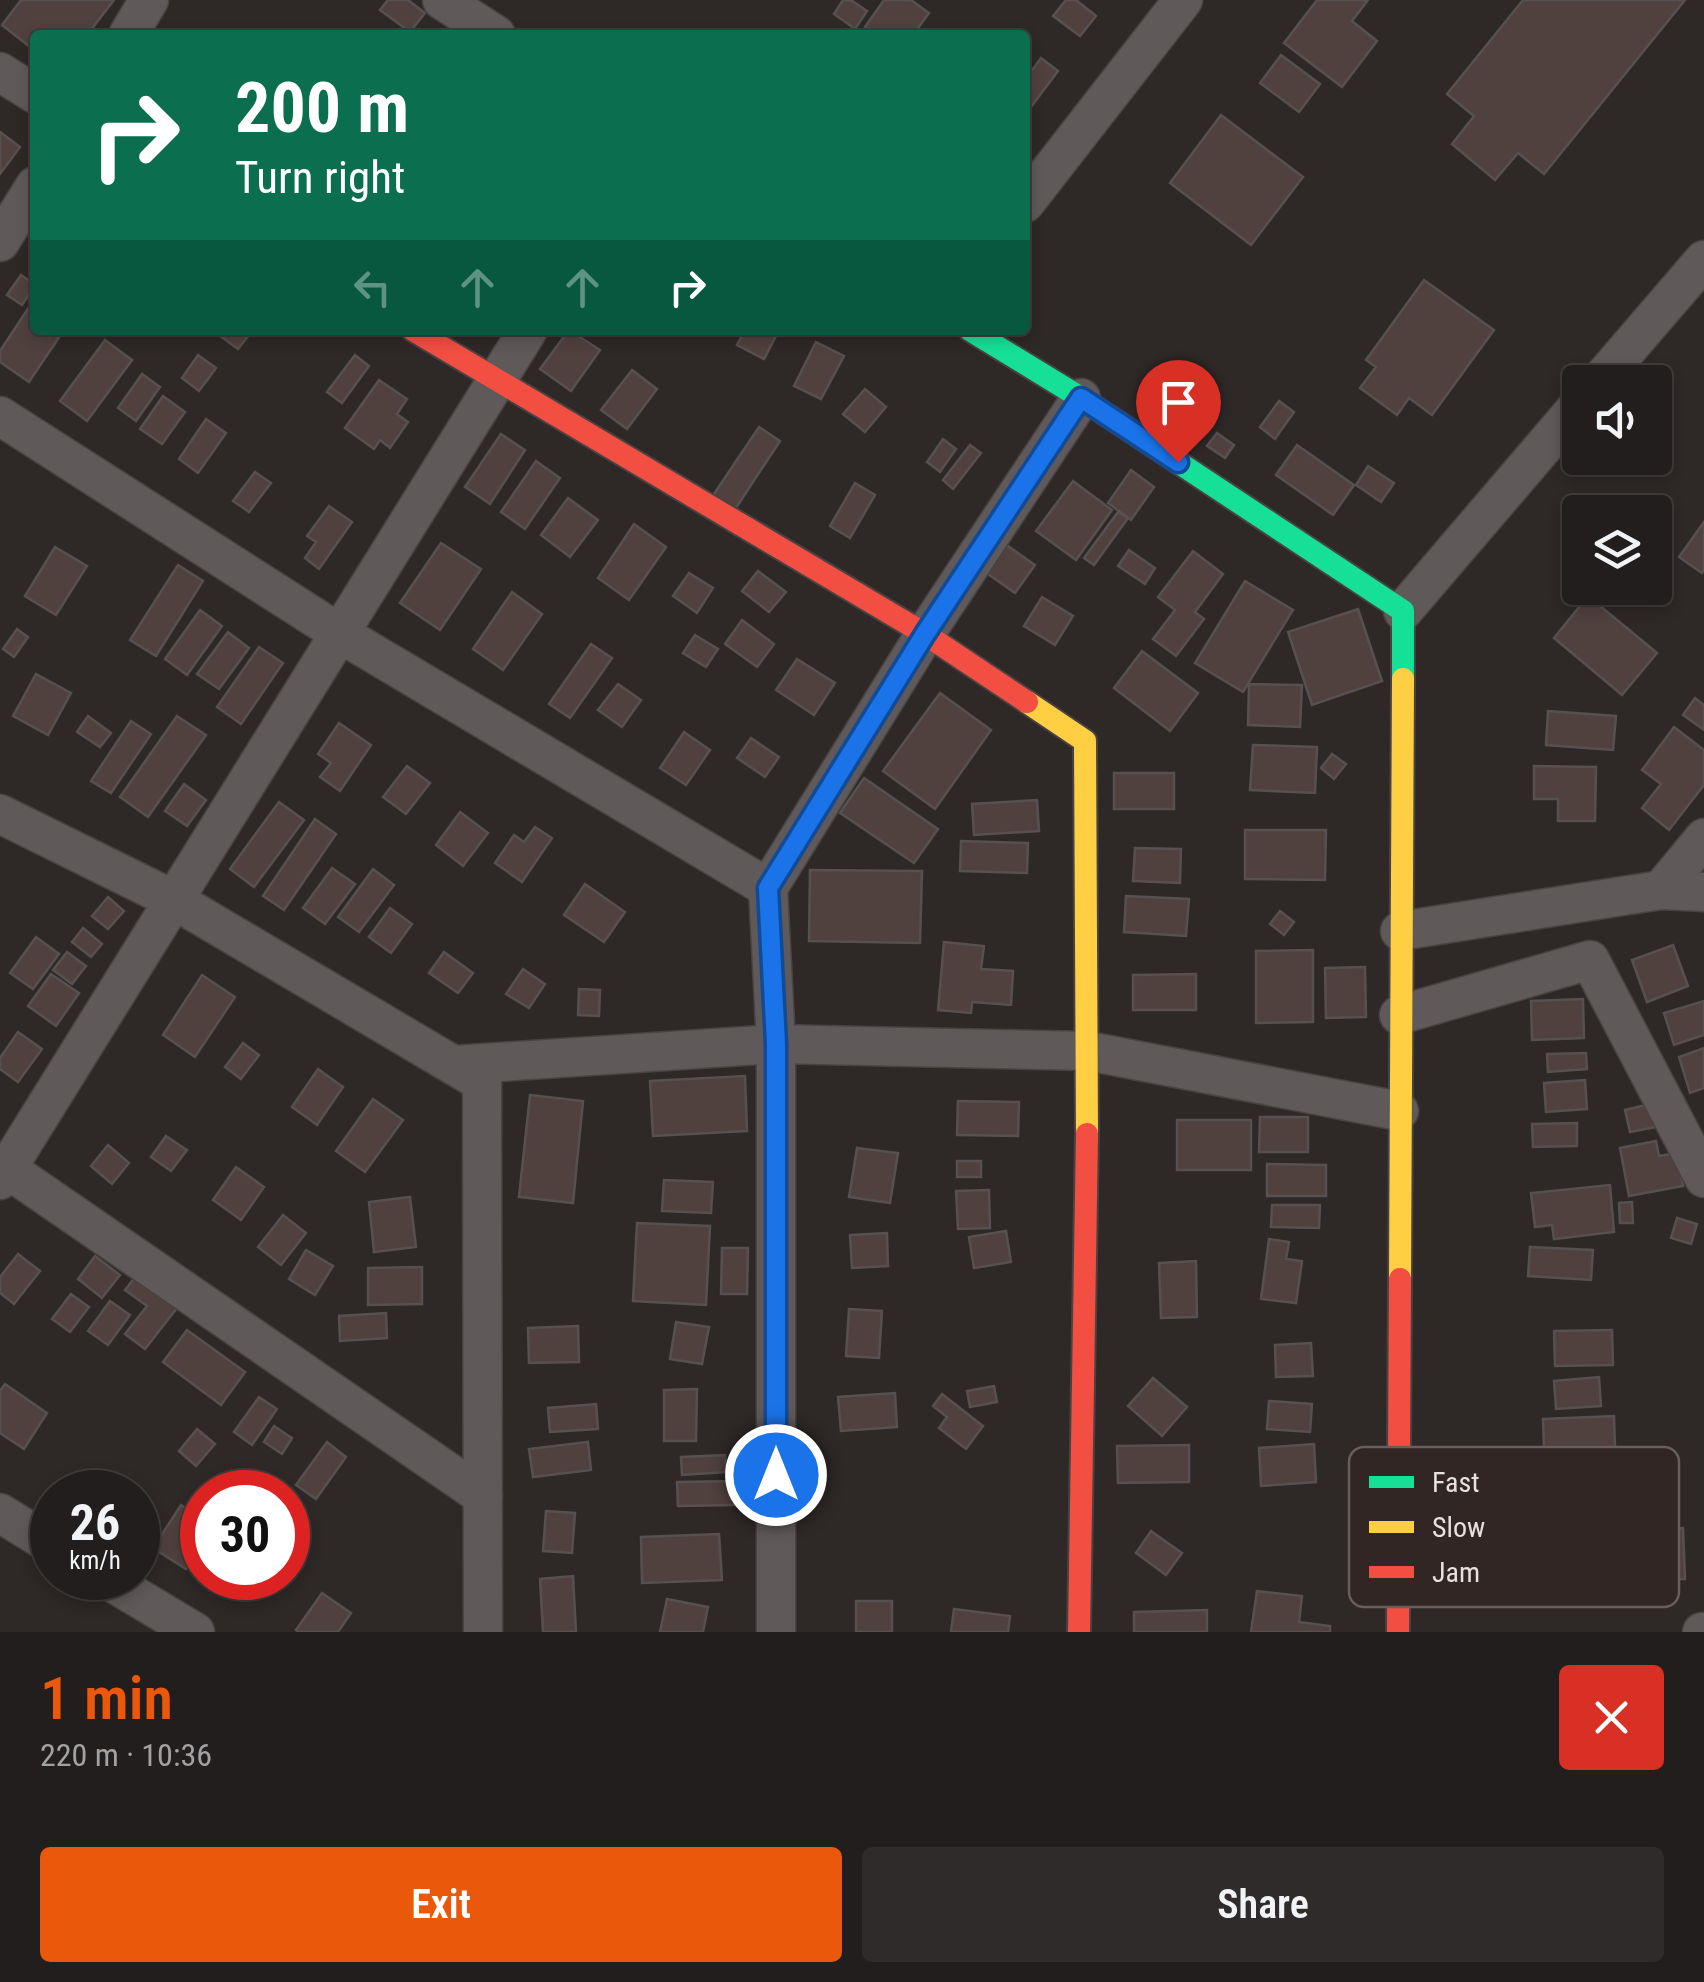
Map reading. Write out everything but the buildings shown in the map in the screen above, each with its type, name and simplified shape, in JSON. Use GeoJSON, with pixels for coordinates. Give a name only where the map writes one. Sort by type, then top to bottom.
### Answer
{"type":"FeatureCollection","features":[{"type":"Feature","properties":{"kind":"street"},"geometry":{"type":"LineString","coordinates":[[131,30],[148,0]]}},
{"type":"Feature","properties":{"kind":"street"},"geometry":{"type":"LineString","coordinates":[[442,0],[488,30]]}},
{"type":"Feature","properties":{"kind":"street"},"geometry":{"type":"LineString","coordinates":[[1030,197],[1183,0]]}},
{"type":"Feature","properties":{"kind":"street"},"geometry":{"type":"LineString","coordinates":[[0,72],[30,91]]}},
{"type":"Feature","properties":{"kind":"street"},"geometry":{"type":"LineString","coordinates":[[0,242],[30,194]]}},
{"type":"Feature","properties":{"kind":"street"},"geometry":{"type":"LineString","coordinates":[[1614,365],[1704,260]]}},
{"type":"Feature","properties":{"kind":"street"},"geometry":{"type":"LineString","coordinates":[[421,335],[925,634],[1085,741],[1088,1051],[1079,1632]]}},
{"type":"Feature","properties":{"kind":"street"},"geometry":{"type":"LineString","coordinates":[[483,1496],[2,1171],[525,335]]}},
{"type":"Feature","properties":{"kind":"street"},"geometry":{"type":"LineString","coordinates":[[978,335],[1081,398],[1402,610]]}},
{"type":"Feature","properties":{"kind":"street"},"geometry":{"type":"LineString","coordinates":[[776,1632],[776,1044],[768,888],[925,634],[1081,398]]}},
{"type":"Feature","properties":{"kind":"street"},"geometry":{"type":"LineString","coordinates":[[0,416],[339,633],[768,888]]}},
{"type":"Feature","properties":{"kind":"street"},"geometry":{"type":"LineString","coordinates":[[1398,1447],[1402,610],[1562,425]]}},
{"type":"Feature","properties":{"kind":"street"},"geometry":{"type":"LineString","coordinates":[[0,814],[174,900],[482,1082],[483,1632]]}},
{"type":"Feature","properties":{"kind":"street"},"geometry":{"type":"LineString","coordinates":[[1661,890],[1704,838]]}},
{"type":"Feature","properties":{"kind":"street"},"geometry":{"type":"LineString","coordinates":[[1400,931],[1661,890],[1704,892]]}},
{"type":"Feature","properties":{"kind":"street"},"geometry":{"type":"LineString","coordinates":[[1400,1015],[1590,960],[1704,1178]]}},
{"type":"Feature","properties":{"kind":"street"},"geometry":{"type":"LineString","coordinates":[[454,1065],[776,1044],[1088,1051],[1399,1111]]}},
{"type":"Feature","properties":{"kind":"street"},"geometry":{"type":"LineString","coordinates":[[0,1513],[30,1531]]}},
{"type":"Feature","properties":{"kind":"street"},"geometry":{"type":"LineString","coordinates":[[142,1600],[195,1632]]}},
{"type":"Feature","properties":{"kind":"street"},"geometry":{"type":"LineString","coordinates":[[1398,1607],[1398,1632]]}},
{"type":"Feature","properties":{"kind":"traffic: fast"},"geometry":{"type":"LineString","coordinates":[[978,335],[1081,398],[1403,611],[1403,679]]}},
{"type":"Feature","properties":{"kind":"traffic: slow"},"geometry":{"type":"LineString","coordinates":[[1400,1279],[1403,679]]}},
{"type":"Feature","properties":{"kind":"traffic: slow"},"geometry":{"type":"LineString","coordinates":[[1027,702],[1085,741],[1087,1134]]}},
{"type":"Feature","properties":{"kind":"traffic: jam"},"geometry":{"type":"LineString","coordinates":[[421,335],[925,634],[1027,702]]}},
{"type":"Feature","properties":{"kind":"traffic: jam"},"geometry":{"type":"LineString","coordinates":[[1079,1632],[1087,1134]]}},
{"type":"Feature","properties":{"kind":"traffic: jam"},"geometry":{"type":"LineString","coordinates":[[1399,1447],[1400,1279]]}},
{"type":"Feature","properties":{"kind":"traffic: jam"},"geometry":{"type":"LineString","coordinates":[[1398,1607],[1398,1632]]}},
{"type":"Feature","properties":{"kind":"route"},"geometry":{"type":"LineString","coordinates":[[776,1475],[776,1044],[768,888],[925,634],[1081,398],[1178,462]]}}]}
